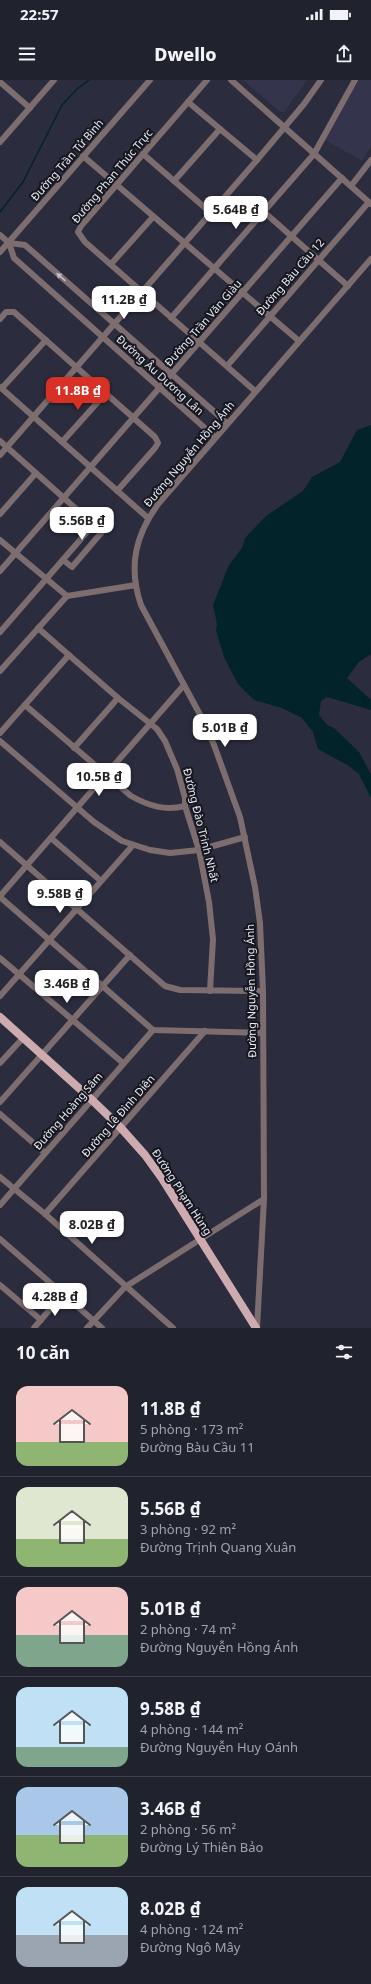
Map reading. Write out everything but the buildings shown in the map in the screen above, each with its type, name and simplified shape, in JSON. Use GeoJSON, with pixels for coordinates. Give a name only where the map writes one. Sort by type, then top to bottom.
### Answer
{"type":"FeatureCollection","features":[{"type":"Feature","properties":{"kind":"main road","name":"Đường Phạm Hùng"},"geometry":{"type":"LineString","coordinates":[[0,1017],[121,1128],[154,1167],[256,1328]]}},
{"type":"Feature","properties":{"kind":"street"},"geometry":{"type":"LineString","coordinates":[[0,142],[54,80]]}},
{"type":"Feature","properties":{"kind":"street","name":"Đường Trần Tử Bình"},"geometry":{"type":"LineString","coordinates":[[0,252],[150,80]]}},
{"type":"Feature","properties":{"kind":"street","name":"Đường Phan Thúc Trực"},"geometry":{"type":"LineString","coordinates":[[207,80],[81,226],[78,232],[80,236],[171,318],[256,391]]}},
{"type":"Feature","properties":{"kind":"street"},"geometry":{"type":"LineString","coordinates":[[231,80],[370,203]]}},
{"type":"Feature","properties":{"kind":"street"},"geometry":{"type":"LineString","coordinates":[[0,455],[257,160],[285,127],[321,80]]}},
{"type":"Feature","properties":{"kind":"street"},"geometry":{"type":"LineString","coordinates":[[171,318],[213,268],[314,154],[355,80]]}},
{"type":"Feature","properties":{"kind":"street"},"geometry":{"type":"LineString","coordinates":[[0,82],[30,108]]}},
{"type":"Feature","properties":{"kind":"street"},"geometry":{"type":"LineString","coordinates":[[188,102],[257,160]]}},
{"type":"Feature","properties":{"kind":"street"},"geometry":{"type":"LineString","coordinates":[[174,181],[220,129]]}},
{"type":"Feature","properties":{"kind":"street"},"geometry":{"type":"LineString","coordinates":[[143,154],[211,213]]}},
{"type":"Feature","properties":{"kind":"street"},"geometry":{"type":"LineString","coordinates":[[83,156],[299,342]]}},
{"type":"Feature","properties":{"kind":"street"},"geometry":{"type":"LineString","coordinates":[[351,186],[371,160]]}},
{"type":"Feature","properties":{"kind":"street","name":"Đường Trần Văn Giàu"},"geometry":{"type":"LineString","coordinates":[[0,571],[342,178]]}},
{"type":"Feature","properties":{"kind":"street","name":"Đường Bàu Cầu 12"},"geometry":{"type":"LineString","coordinates":[[227,366],[370,203]]}},
{"type":"Feature","properties":{"kind":"street"},"geometry":{"type":"LineString","coordinates":[[264,212],[348,286]]}},
{"type":"Feature","properties":{"kind":"street"},"geometry":{"type":"LineString","coordinates":[[111,264],[153,217]]}},
{"type":"Feature","properties":{"kind":"street","name":"Đường Âu Dương Lân"},"geometry":{"type":"LineString","coordinates":[[0,235],[9,242],[25,245],[227,423]]}},
{"type":"Feature","properties":{"kind":"street","name":"Đường Âu Dương Lân"},"geometry":{"type":"LineString","coordinates":[[9,242],[14,258],[215,437]]}},
{"type":"Feature","properties":{"kind":"street","name":"Đường Nguyễn Hồng Ánh"},"geometry":{"type":"LineString","coordinates":[[256,1328],[264,1199],[262,1033],[263,991],[260,923],[255,886],[240,817],[214,745],[184,685],[141,606],[136,585],[135,553],[138,539],[148,518],[227,423],[371,259]]}},
{"type":"Feature","properties":{"kind":"street"},"geometry":{"type":"LineString","coordinates":[[0,319],[6,312],[14,312],[156,437],[158,444],[117,491]]}},
{"type":"Feature","properties":{"kind":"street"},"geometry":{"type":"LineString","coordinates":[[46,340],[1,388],[148,518]]}},
{"type":"Feature","properties":{"kind":"street"},"geometry":{"type":"LineString","coordinates":[[62,442],[106,393]]}},
{"type":"Feature","properties":{"kind":"street"},"geometry":{"type":"LineString","coordinates":[[0,441],[102,532],[72,568],[63,560]]}},
{"type":"Feature","properties":{"kind":"street"},"geometry":{"type":"LineString","coordinates":[[0,514],[36,473]]}},
{"type":"Feature","properties":{"kind":"street"},"geometry":{"type":"LineString","coordinates":[[0,632],[94,524]]}},
{"type":"Feature","properties":{"kind":"street"},"geometry":{"type":"LineString","coordinates":[[0,540],[67,596]]}},
{"type":"Feature","properties":{"kind":"street"},"geometry":{"type":"LineString","coordinates":[[0,671],[67,596],[136,585]]}},
{"type":"Feature","properties":{"kind":"street","name":"Đường Đào Trinh Nhất"},"geometry":{"type":"LineString","coordinates":[[38,628],[118,698],[157,729],[165,741],[177,769],[199,850],[211,916],[213,939],[210,991]]}},
{"type":"Feature","properties":{"kind":"street"},"geometry":{"type":"LineString","coordinates":[[0,734],[69,655]]}},
{"type":"Feature","properties":{"kind":"street"},"geometry":{"type":"LineString","coordinates":[[184,685],[0,897],[153,1030],[262,1033]]}},
{"type":"Feature","properties":{"kind":"street"},"geometry":{"type":"LineString","coordinates":[[74,748],[118,698]]}},
{"type":"Feature","properties":{"kind":"street"},"geometry":{"type":"LineString","coordinates":[[25,705],[105,776],[123,791],[140,802],[164,809],[186,806]]}},
{"type":"Feature","properties":{"kind":"street"},"geometry":{"type":"LineString","coordinates":[[0,741],[77,808],[122,841],[133,845],[170,853],[199,850],[245,837]]}},
{"type":"Feature","properties":{"kind":"street"},"geometry":{"type":"LineString","coordinates":[[51,838],[101,881]]}},
{"type":"Feature","properties":{"kind":"street"},"geometry":{"type":"LineString","coordinates":[[0,842],[170,988],[180,990],[210,991],[263,991]]}},
{"type":"Feature","properties":{"kind":"street"},"geometry":{"type":"LineString","coordinates":[[0,996],[133,845]]}},
{"type":"Feature","properties":{"kind":"street"},"geometry":{"type":"LineString","coordinates":[[0,1102],[130,955]]}},
{"type":"Feature","properties":{"kind":"street"},"geometry":{"type":"LineString","coordinates":[[0,958],[123,1063]]}},
{"type":"Feature","properties":{"kind":"street","name":"Đường Hoàng Sâm"},"geometry":{"type":"LineString","coordinates":[[0,1206],[91,1099],[153,1030]]}},
{"type":"Feature","properties":{"kind":"street","name":"Đường Lê Đình Diên"},"geometry":{"type":"LineString","coordinates":[[45,1214],[205,1031]]}},
{"type":"Feature","properties":{"kind":"street"},"geometry":{"type":"LineString","coordinates":[[0,1063],[23,1038]]}},
{"type":"Feature","properties":{"kind":"street"},"geometry":{"type":"LineString","coordinates":[[0,1114],[45,1153]]}},
{"type":"Feature","properties":{"kind":"street"},"geometry":{"type":"LineString","coordinates":[[0,1177],[45,1214],[172,1328]]}},
{"type":"Feature","properties":{"kind":"street"},"geometry":{"type":"LineString","coordinates":[[87,1328],[125,1287],[264,1199]]}},
{"type":"Feature","properties":{"kind":"street"},"geometry":{"type":"LineString","coordinates":[[0,1239],[102,1328]]}},
{"type":"Feature","properties":{"kind":"street"},"geometry":{"type":"LineString","coordinates":[[0,1284],[41,1320]]}},
{"type":"Feature","properties":{"kind":"street"},"geometry":{"type":"LineString","coordinates":[[34,1328],[63,1294]]}},
{"type":"Feature","properties":{"kind":"shaded area"},"geometry":{"type":"Polygon","coordinates":[[[243,80],[307,80],[284,112],[280,112],[243,80]]]}},
{"type":"Feature","properties":{"kind":"shaded area"},"geometry":{"type":"Polygon","coordinates":[[[359,80],[371,80],[371,146],[362,161],[325,140],[359,80]]]}},
{"type":"Feature","properties":{"kind":"shaded area"},"geometry":{"type":"Polygon","coordinates":[[[371,425],[371,654],[359,662],[347,678],[371,700],[371,710],[327,697],[321,701],[319,715],[327,725],[334,728],[359,752],[371,774],[371,798],[359,774],[349,766],[318,749],[313,732],[302,718],[282,708],[254,700],[238,684],[224,657],[216,630],[217,624],[213,605],[229,565],[242,548],[245,538],[266,516],[303,491],[312,477],[340,462],[357,430],[371,425]]]}},
{"type":"Feature","properties":{"kind":"waterway"},"geometry":{"type":"LineString","coordinates":[[0,212],[23,182],[62,105],[77,89],[89,80]]}}]}
